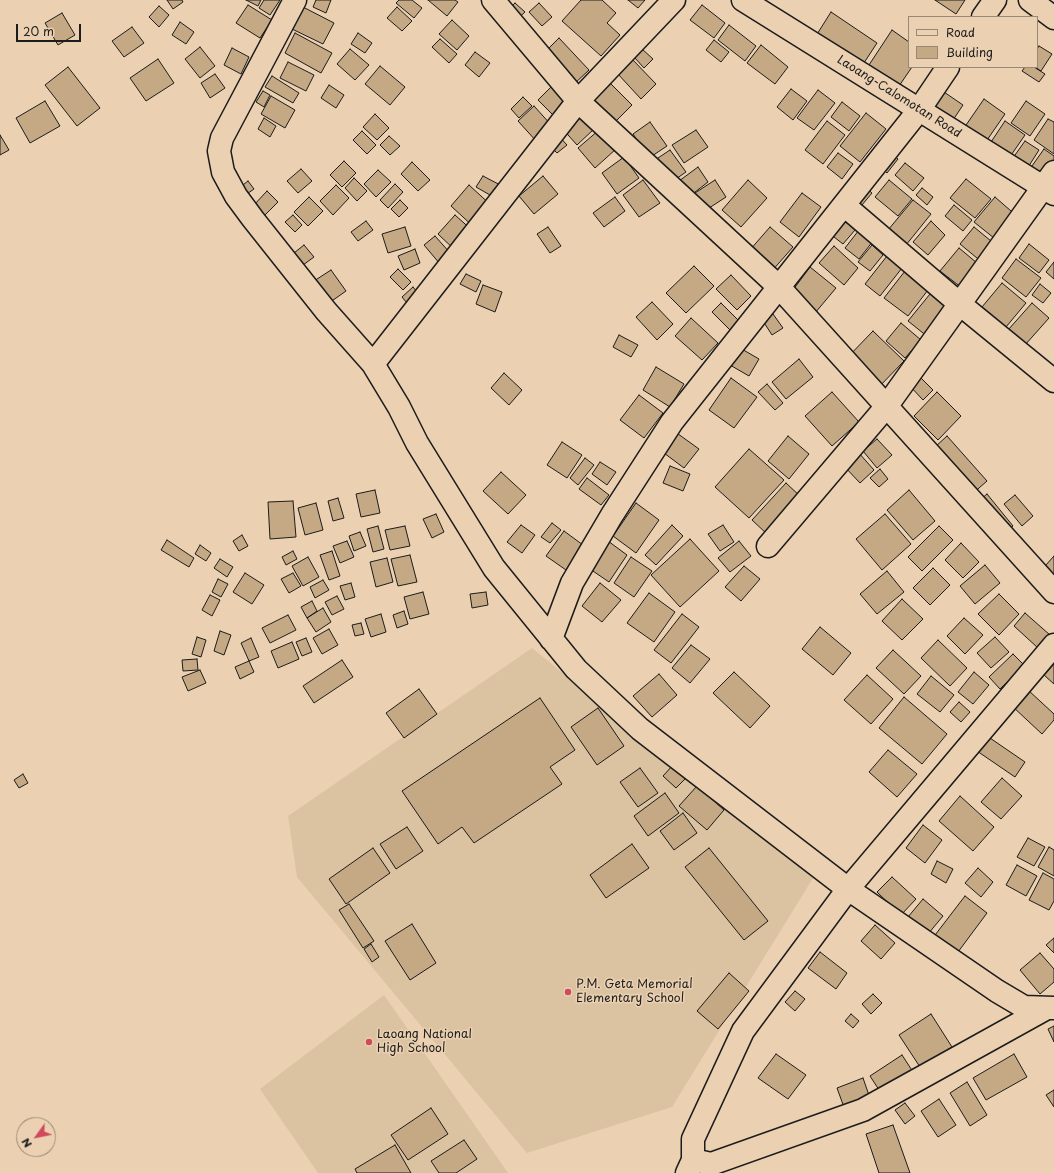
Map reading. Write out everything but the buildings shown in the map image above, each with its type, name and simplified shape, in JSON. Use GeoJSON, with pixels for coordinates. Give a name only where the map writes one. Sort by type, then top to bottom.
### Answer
{"type":"FeatureCollection","features":[{"type":"Feature","properties":{"kind":"street"},"geometry":{"type":"LineString","coordinates":[[295,0],[222,138],[218,151],[223,172],[236,196],[253,219],[326,311],[373,364],[399,407],[417,443],[494,568],[576,669],[640,729],[848,890],[1024,1007],[1050,1008]]}},
{"type":"Feature","properties":{"kind":"street"},"geometry":{"type":"LineString","coordinates":[[493,0],[578,101],[780,287],[886,407],[1054,592]]}},
{"type":"Feature","properties":{"kind":"street"},"geometry":{"type":"LineString","coordinates":[[373,364],[578,101],[674,0]]}},
{"type":"Feature","properties":{"kind":"street","name":"Laoang-Calomotan Road"},"geometry":{"type":"LineString","coordinates":[[743,0],[919,110],[1050,184]]}},
{"type":"Feature","properties":{"kind":"street"},"geometry":{"type":"LineString","coordinates":[[984,16],[995,0]]}},
{"type":"Feature","properties":{"kind":"street"},"geometry":{"type":"LineString","coordinates":[[1030,0],[1054,18]]}},
{"type":"Feature","properties":{"kind":"street"},"geometry":{"type":"LineString","coordinates":[[551,639],[572,583],[612,515],[672,422],[919,110],[947,68]]}},
{"type":"Feature","properties":{"kind":"street"},"geometry":{"type":"LineString","coordinates":[[768,546],[886,407],[1050,184]]}},
{"type":"Feature","properties":{"kind":"street"},"geometry":{"type":"LineString","coordinates":[[844,205],[961,305],[1054,381]]}},
{"type":"Feature","properties":{"kind":"street"},"geometry":{"type":"LineString","coordinates":[[1050,1008],[863,1110],[711,1164],[690,1166],[693,1139],[743,1031],[848,890],[1054,645]]}},
{"type":"Feature","properties":{"kind":"shaded area","name":"P.M. Geta Memorial Elementary School"},"geometry":{"type":"Polygon","coordinates":[[[532,648],[813,878],[672,1107],[527,1153],[297,877],[288,816],[532,648]]]}},
{"type":"Feature","properties":{"kind":"shaded area","name":"Laoang National High School"},"geometry":{"type":"Polygon","coordinates":[[[384,995],[508,1173],[318,1173],[260,1089],[384,995]]]}},
{"type":"Feature","properties":{"kind":"place","name":"P.M. Geta Memorial Elementary School"},"geometry":{"type":"Point","coordinates":[568,992]}},
{"type":"Feature","properties":{"kind":"place","name":"Laoang National High School"},"geometry":{"type":"Point","coordinates":[369,1042]}}]}
